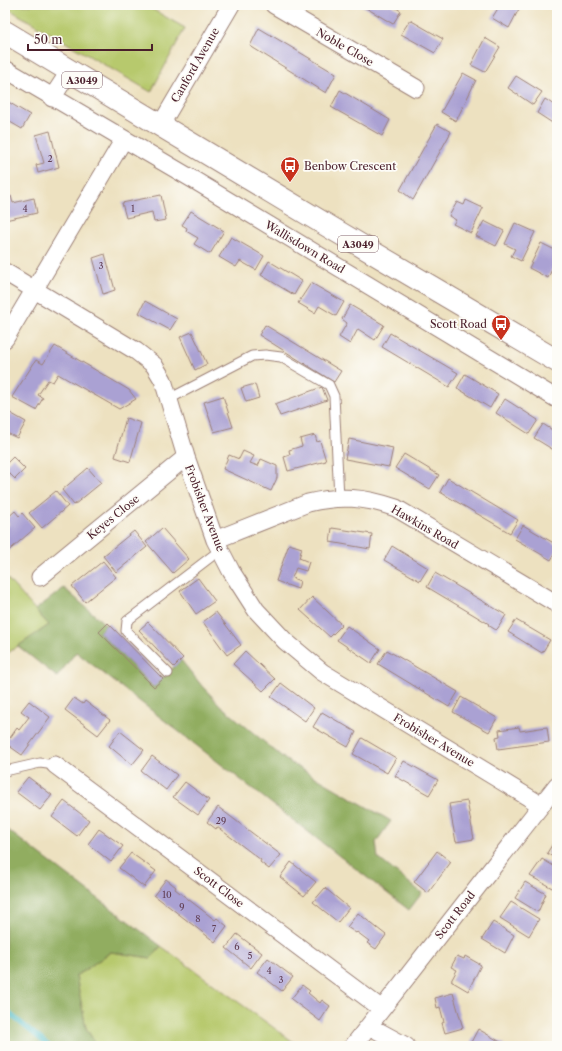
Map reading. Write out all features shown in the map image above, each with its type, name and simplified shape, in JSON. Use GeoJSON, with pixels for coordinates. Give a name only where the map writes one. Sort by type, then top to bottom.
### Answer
{"type":"FeatureCollection","features":[{"type":"Feature","properties":{"kind":"main road","name":"A3049"},"geometry":{"type":"LineString","coordinates":[[5,32],[69,72],[557,361]]}},
{"type":"Feature","properties":{"kind":"street","name":"Canford Avenue"},"geometry":{"type":"LineString","coordinates":[[160,126],[231,5]]}},
{"type":"Feature","properties":{"kind":"street","name":"Noble Close"},"geometry":{"type":"LineString","coordinates":[[274,5],[416,88]]}},
{"type":"Feature","properties":{"kind":"street","name":"Wallisdown Road"},"geometry":{"type":"LineString","coordinates":[[5,69],[557,399]]}},
{"type":"Feature","properties":{"kind":"street"},"geometry":{"type":"LineString","coordinates":[[52,98],[69,72]]}},
{"type":"Feature","properties":{"kind":"street"},"geometry":{"type":"LineString","coordinates":[[5,339],[124,139]]}},
{"type":"Feature","properties":{"kind":"street","name":"Frobisher Avenue"},"geometry":{"type":"LineString","coordinates":[[5,272],[136,351],[154,365],[163,380],[186,457],[217,545],[231,571],[256,610],[285,641],[322,672],[541,805]]}},
{"type":"Feature","properties":{"kind":"street","name":"Keyes Close"},"geometry":{"type":"LineString","coordinates":[[40,577],[186,457]]}},
{"type":"Feature","properties":{"kind":"street","name":"Hawkins Road"},"geometry":{"type":"LineString","coordinates":[[217,545],[308,503],[339,498],[357,498],[396,508],[557,604]]}},
{"type":"Feature","properties":{"kind":"street","name":"Scott Close"},"geometry":{"type":"LineString","coordinates":[[55,765],[382,1009]]}},
{"type":"Feature","properties":{"kind":"street","name":"Scott Road"},"geometry":{"type":"LineString","coordinates":[[354,1046],[557,785]]}},
{"type":"Feature","properties":{"kind":"street"},"geometry":{"type":"LineString","coordinates":[[369,1026],[406,1046]]}},
{"type":"Feature","properties":{"kind":"lane"},"geometry":{"type":"LineString","coordinates":[[169,399],[252,356],[264,355],[281,357],[288,361],[329,385],[334,396],[339,498]]}},
{"type":"Feature","properties":{"kind":"lane"},"geometry":{"type":"LineString","coordinates":[[168,673],[126,631],[127,621],[217,545]]}},
{"type":"Feature","properties":{"kind":"lane"},"geometry":{"type":"LineString","coordinates":[[5,771],[40,763],[55,765]]}},
{"type":"Feature","properties":{"kind":"green space"},"geometry":{"type":"Polygon","coordinates":[[[5,5],[145,5],[185,28],[151,92],[5,7],[5,5]]]}},
{"type":"Feature","properties":{"kind":"green space"},"geometry":{"type":"Polygon","coordinates":[[[5,576],[49,625],[5,655],[5,576]]]}},
{"type":"Feature","properties":{"kind":"green space"},"geometry":{"type":"Polygon","coordinates":[[[64,588],[106,625],[99,632],[153,687],[181,660],[202,686],[221,706],[286,760],[391,821],[376,842],[378,858],[422,893],[409,910],[76,652],[57,677],[18,646],[49,625],[35,610],[64,588]]]}},
{"type":"Feature","properties":{"kind":"green space"},"geometry":{"type":"Polygon","coordinates":[[[5,828],[161,946],[151,958],[111,952],[76,976],[86,1028],[97,1046],[5,1046],[5,828]]]}},
{"type":"Feature","properties":{"kind":"green space"},"geometry":{"type":"Polygon","coordinates":[[[161,946],[299,1046],[97,1046],[86,1028],[76,976],[111,952],[151,958],[161,946]]]}},
{"type":"Feature","properties":{"kind":"building"},"geometry":{"type":"Polygon","coordinates":[[[361,5],[391,5],[401,11],[393,24],[361,5]]]}},
{"type":"Feature","properties":{"kind":"building"},"geometry":{"type":"Polygon","coordinates":[[[500,5],[521,5],[509,28],[492,18],[500,5]]]}},
{"type":"Feature","properties":{"kind":"building"},"geometry":{"type":"Polygon","coordinates":[[[410,20],[443,39],[435,53],[401,34],[410,20]]]}},
{"type":"Feature","properties":{"kind":"building"},"geometry":{"type":"Polygon","coordinates":[[[259,28],[336,74],[326,93],[250,46],[259,28]]]}},
{"type":"Feature","properties":{"kind":"building"},"geometry":{"type":"Polygon","coordinates":[[[485,38],[500,47],[485,72],[471,65],[485,38]]]}},
{"type":"Feature","properties":{"kind":"building"},"geometry":{"type":"Polygon","coordinates":[[[463,73],[476,80],[456,121],[441,112],[463,73]]]}},
{"type":"Feature","properties":{"kind":"building"},"geometry":{"type":"Polygon","coordinates":[[[516,76],[542,92],[533,105],[508,88],[516,76]]]}},
{"type":"Feature","properties":{"kind":"building"},"geometry":{"type":"Polygon","coordinates":[[[340,90],[390,120],[382,136],[331,107],[340,90]]]}},
{"type":"Feature","properties":{"kind":"building"},"geometry":{"type":"Polygon","coordinates":[[[545,99],[557,107],[557,126],[537,113],[545,99]]]}},
{"type":"Feature","properties":{"kind":"building"},"geometry":{"type":"Polygon","coordinates":[[[5,100],[30,115],[22,129],[5,119],[5,100]]]}},
{"type":"Feature","properties":{"kind":"building"},"geometry":{"type":"Polygon","coordinates":[[[437,124],[451,132],[413,200],[400,190],[437,124]]]}},
{"type":"Feature","properties":{"kind":"building"},"geometry":{"type":"Polygon","coordinates":[[[50,131],[59,167],[38,173],[36,165],[44,163],[36,135],[50,131]]]}},
{"type":"Feature","properties":{"kind":"building"},"geometry":{"type":"Polygon","coordinates":[[[161,195],[166,220],[154,222],[152,212],[126,218],[122,203],[161,195]]]}},
{"type":"Feature","properties":{"kind":"building"},"geometry":{"type":"Polygon","coordinates":[[[11,196],[13,203],[34,198],[37,213],[5,220],[5,198],[11,196]]]}},
{"type":"Feature","properties":{"kind":"building"},"geometry":{"type":"Polygon","coordinates":[[[466,200],[483,208],[471,233],[453,224],[456,220],[449,216],[457,202],[464,205],[466,200]]]}},
{"type":"Feature","properties":{"kind":"building"},"geometry":{"type":"Polygon","coordinates":[[[191,211],[224,231],[210,254],[194,244],[198,238],[186,231],[187,228],[182,225],[191,211]]]}},
{"type":"Feature","properties":{"kind":"building"},"geometry":{"type":"Polygon","coordinates":[[[484,221],[504,231],[496,246],[476,236],[484,221]]]}},
{"type":"Feature","properties":{"kind":"building"},"geometry":{"type":"Polygon","coordinates":[[[515,223],[535,232],[521,261],[511,256],[515,249],[505,244],[515,223]]]}},
{"type":"Feature","properties":{"kind":"building"},"geometry":{"type":"Polygon","coordinates":[[[231,237],[264,256],[256,270],[240,261],[236,267],[219,257],[231,237]]]}},
{"type":"Feature","properties":{"kind":"building"},"geometry":{"type":"Polygon","coordinates":[[[541,243],[557,251],[557,259],[548,278],[529,268],[541,243]]]}},
{"type":"Feature","properties":{"kind":"building"},"geometry":{"type":"Polygon","coordinates":[[[105,254],[115,290],[103,294],[93,258],[105,254]]]}},
{"type":"Feature","properties":{"kind":"building"},"geometry":{"type":"Polygon","coordinates":[[[269,261],[302,281],[294,295],[261,275],[269,261]]]}},
{"type":"Feature","properties":{"kind":"building"},"geometry":{"type":"Polygon","coordinates":[[[311,283],[344,302],[336,316],[319,306],[315,313],[298,303],[311,283]]]}},
{"type":"Feature","properties":{"kind":"building"},"geometry":{"type":"Polygon","coordinates":[[[145,301],[177,319],[170,330],[139,313],[145,301]]]}},
{"type":"Feature","properties":{"kind":"building"},"geometry":{"type":"Polygon","coordinates":[[[350,305],[384,325],[375,340],[358,329],[350,344],[339,337],[347,323],[342,319],[350,305]]]}},
{"type":"Feature","properties":{"kind":"building"},"geometry":{"type":"Polygon","coordinates":[[[265,325],[341,371],[334,382],[259,335],[265,325]]]}},
{"type":"Feature","properties":{"kind":"building"},"geometry":{"type":"Polygon","coordinates":[[[192,332],[207,364],[195,370],[180,337],[192,332]]]}},
{"type":"Feature","properties":{"kind":"building"},"geometry":{"type":"Polygon","coordinates":[[[390,333],[458,373],[449,387],[382,347],[390,333]]]}},
{"type":"Feature","properties":{"kind":"building"},"geometry":{"type":"Polygon","coordinates":[[[55,346],[129,390],[136,399],[119,409],[58,374],[53,382],[48,380],[38,395],[43,398],[36,410],[12,397],[36,360],[43,364],[55,346]]]}},
{"type":"Feature","properties":{"kind":"building"},"geometry":{"type":"Polygon","coordinates":[[[465,374],[498,394],[490,408],[457,388],[465,374]]]}},
{"type":"Feature","properties":{"kind":"building"},"geometry":{"type":"Polygon","coordinates":[[[255,384],[259,398],[246,402],[241,388],[255,384]]]}},
{"type":"Feature","properties":{"kind":"building"},"geometry":{"type":"Polygon","coordinates":[[[322,387],[327,400],[280,416],[275,404],[322,387]]]}},
{"type":"Feature","properties":{"kind":"building"},"geometry":{"type":"Polygon","coordinates":[[[223,396],[233,427],[214,432],[204,402],[223,396]]]}},
{"type":"Feature","properties":{"kind":"building"},"geometry":{"type":"Polygon","coordinates":[[[505,399],[538,420],[529,434],[496,413],[505,399]]]}},
{"type":"Feature","properties":{"kind":"building"},"geometry":{"type":"Polygon","coordinates":[[[5,410],[26,422],[17,438],[7,433],[5,436],[5,410]]]}},
{"type":"Feature","properties":{"kind":"building"},"geometry":{"type":"Polygon","coordinates":[[[126,418],[141,423],[130,462],[115,457],[126,418]]]}},
{"type":"Feature","properties":{"kind":"building"},"geometry":{"type":"Polygon","coordinates":[[[543,424],[557,433],[557,452],[534,438],[543,424]]]}},
{"type":"Feature","properties":{"kind":"building"},"geometry":{"type":"Polygon","coordinates":[[[315,435],[317,442],[320,441],[326,461],[288,471],[284,457],[290,455],[289,450],[302,446],[300,439],[315,435]]]}},
{"type":"Feature","properties":{"kind":"building"},"geometry":{"type":"Polygon","coordinates":[[[349,439],[393,448],[389,467],[345,459],[349,439]]]}},
{"type":"Feature","properties":{"kind":"building"},"geometry":{"type":"Polygon","coordinates":[[[243,451],[254,456],[250,463],[258,466],[261,459],[277,466],[277,478],[271,491],[223,469],[229,455],[239,459],[243,451]]]}},
{"type":"Feature","properties":{"kind":"building"},"geometry":{"type":"Polygon","coordinates":[[[404,454],[439,475],[430,489],[395,468],[404,454]]]}},
{"type":"Feature","properties":{"kind":"building"},"geometry":{"type":"Polygon","coordinates":[[[13,457],[25,469],[15,479],[5,469],[5,465],[13,457]]]}},
{"type":"Feature","properties":{"kind":"building"},"geometry":{"type":"Polygon","coordinates":[[[88,468],[101,483],[74,505],[62,490],[88,468]]]}},
{"type":"Feature","properties":{"kind":"building"},"geometry":{"type":"Polygon","coordinates":[[[448,478],[518,520],[510,533],[440,492],[448,478]]]}},
{"type":"Feature","properties":{"kind":"building"},"geometry":{"type":"Polygon","coordinates":[[[56,491],[68,506],[42,528],[29,513],[56,491]]]}},
{"type":"Feature","properties":{"kind":"building"},"geometry":{"type":"Polygon","coordinates":[[[15,511],[19,516],[22,513],[35,528],[5,554],[5,528],[9,524],[6,519],[15,511]]]}},
{"type":"Feature","properties":{"kind":"building"},"geometry":{"type":"Polygon","coordinates":[[[523,525],[557,545],[557,550],[551,560],[515,539],[523,525]]]}},
{"type":"Feature","properties":{"kind":"building"},"geometry":{"type":"Polygon","coordinates":[[[162,528],[189,559],[173,573],[146,542],[162,528]]]}},
{"type":"Feature","properties":{"kind":"building"},"geometry":{"type":"Polygon","coordinates":[[[332,528],[372,534],[370,549],[330,542],[332,528]]]}},
{"type":"Feature","properties":{"kind":"building"},"geometry":{"type":"Polygon","coordinates":[[[134,531],[147,547],[116,572],[103,556],[134,531]]]}},
{"type":"Feature","properties":{"kind":"building"},"geometry":{"type":"Polygon","coordinates":[[[289,544],[302,548],[299,558],[309,562],[306,571],[296,568],[292,578],[300,581],[298,589],[276,581],[289,544]]]}},
{"type":"Feature","properties":{"kind":"building"},"geometry":{"type":"Polygon","coordinates":[[[392,546],[428,568],[420,581],[384,560],[392,546]]]}},
{"type":"Feature","properties":{"kind":"building"},"geometry":{"type":"Polygon","coordinates":[[[103,561],[116,577],[85,602],[72,586],[103,561]]]}},
{"type":"Feature","properties":{"kind":"building"},"geometry":{"type":"Polygon","coordinates":[[[435,573],[506,615],[498,628],[496,630],[488,625],[489,624],[427,587],[435,573]]]}},
{"type":"Feature","properties":{"kind":"building"},"geometry":{"type":"Polygon","coordinates":[[[198,578],[215,601],[196,614],[180,591],[198,578]]]}},
{"type":"Feature","properties":{"kind":"building"},"geometry":{"type":"Polygon","coordinates":[[[312,597],[342,625],[330,637],[300,610],[312,597]]]}},
{"type":"Feature","properties":{"kind":"building"},"geometry":{"type":"Polygon","coordinates":[[[216,612],[241,645],[227,655],[203,622],[216,612]]]}},
{"type":"Feature","properties":{"kind":"building"},"geometry":{"type":"Polygon","coordinates":[[[516,620],[550,640],[542,653],[508,632],[516,620]]]}},
{"type":"Feature","properties":{"kind":"building"},"geometry":{"type":"Polygon","coordinates":[[[148,622],[183,658],[174,667],[139,630],[148,622]]]}},
{"type":"Feature","properties":{"kind":"building"},"geometry":{"type":"Polygon","coordinates":[[[108,623],[163,679],[154,687],[99,632],[108,623]]]}},
{"type":"Feature","properties":{"kind":"building"},"geometry":{"type":"Polygon","coordinates":[[[347,626],[380,649],[371,663],[337,640],[347,626]]]}},
{"type":"Feature","properties":{"kind":"building"},"geometry":{"type":"Polygon","coordinates":[[[387,650],[458,692],[449,707],[378,664],[387,650]]]}},
{"type":"Feature","properties":{"kind":"building"},"geometry":{"type":"Polygon","coordinates":[[[245,651],[275,679],[263,691],[233,664],[245,651]]]}},
{"type":"Feature","properties":{"kind":"building"},"geometry":{"type":"Polygon","coordinates":[[[281,683],[314,708],[305,721],[271,697],[281,683]]]}},
{"type":"Feature","properties":{"kind":"building"},"geometry":{"type":"Polygon","coordinates":[[[461,697],[497,718],[489,732],[453,712],[461,697]]]}},
{"type":"Feature","properties":{"kind":"building"},"geometry":{"type":"Polygon","coordinates":[[[74,698],[83,704],[85,701],[110,720],[98,735],[65,710],[74,698]]]}},
{"type":"Feature","properties":{"kind":"building"},"geometry":{"type":"Polygon","coordinates":[[[29,701],[50,717],[22,755],[5,743],[5,735],[10,738],[17,728],[19,730],[29,717],[21,711],[29,701]]]}},
{"type":"Feature","properties":{"kind":"building"},"geometry":{"type":"Polygon","coordinates":[[[322,712],[356,732],[348,747],[313,727],[322,712]]]}},
{"type":"Feature","properties":{"kind":"building"},"geometry":{"type":"Polygon","coordinates":[[[519,727],[520,731],[547,727],[549,742],[498,749],[496,737],[500,736],[499,730],[519,727]]]}},
{"type":"Feature","properties":{"kind":"building"},"geometry":{"type":"Polygon","coordinates":[[[120,731],[144,750],[132,765],[109,746],[120,731]]]}},
{"type":"Feature","properties":{"kind":"building"},"geometry":{"type":"Polygon","coordinates":[[[362,738],[396,758],[387,773],[353,754],[362,738]]]}},
{"type":"Feature","properties":{"kind":"building"},"geometry":{"type":"Polygon","coordinates":[[[152,756],[177,775],[166,790],[141,771],[152,756]]]}},
{"type":"Feature","properties":{"kind":"building"},"geometry":{"type":"Polygon","coordinates":[[[404,761],[438,780],[429,795],[395,776],[404,761]]]}},
{"type":"Feature","properties":{"kind":"building"},"geometry":{"type":"Polygon","coordinates":[[[28,777],[52,795],[40,810],[16,792],[28,777]]]}},
{"type":"Feature","properties":{"kind":"building"},"geometry":{"type":"Polygon","coordinates":[[[185,782],[209,800],[198,815],[173,797],[185,782]]]}},
{"type":"Feature","properties":{"kind":"building"},"geometry":{"type":"Polygon","coordinates":[[[64,801],[89,820],[77,836],[52,817],[64,801]]]}},
{"type":"Feature","properties":{"kind":"building"},"geometry":{"type":"Polygon","coordinates":[[[467,801],[474,839],[456,842],[449,804],[467,801]]]}},
{"type":"Feature","properties":{"kind":"building"},"geometry":{"type":"Polygon","coordinates":[[[218,807],[281,855],[269,869],[260,862],[261,860],[217,827],[216,829],[207,822],[218,807]]]}},
{"type":"Feature","properties":{"kind":"building"},"geometry":{"type":"Polygon","coordinates":[[[99,829],[123,846],[111,862],[88,844],[99,829]]]}},
{"type":"Feature","properties":{"kind":"building"},"geometry":{"type":"Polygon","coordinates":[[[557,837],[557,860],[547,853],[557,837]]]}},
{"type":"Feature","properties":{"kind":"building"},"geometry":{"type":"Polygon","coordinates":[[[437,851],[451,862],[428,893],[414,882],[437,851]]]}},
{"type":"Feature","properties":{"kind":"building"},"geometry":{"type":"Polygon","coordinates":[[[131,853],[156,871],[144,887],[119,868],[131,853]]]}},
{"type":"Feature","properties":{"kind":"building"},"geometry":{"type":"Polygon","coordinates":[[[542,859],[557,868],[557,883],[554,889],[530,876],[542,859]]]}},
{"type":"Feature","properties":{"kind":"building"},"geometry":{"type":"Polygon","coordinates":[[[291,862],[316,882],[304,896],[280,877],[291,862]]]}},
{"type":"Feature","properties":{"kind":"building"},"geometry":{"type":"Polygon","coordinates":[[[166,879],[176,887],[175,889],[215,920],[217,918],[227,926],[215,942],[154,895],[166,879]]]}},
{"type":"Feature","properties":{"kind":"building"},"geometry":{"type":"Polygon","coordinates":[[[525,882],[546,894],[538,912],[515,898],[525,882]]]}},
{"type":"Feature","properties":{"kind":"building"},"geometry":{"type":"Polygon","coordinates":[[[325,888],[349,908],[338,922],[313,902],[325,888]]]}},
{"type":"Feature","properties":{"kind":"building"},"geometry":{"type":"Polygon","coordinates":[[[511,902],[539,919],[529,936],[500,918],[511,902]]]}},
{"type":"Feature","properties":{"kind":"building"},"geometry":{"type":"Polygon","coordinates":[[[358,913],[386,935],[376,949],[367,943],[369,941],[347,927],[358,913]]]}},
{"type":"Feature","properties":{"kind":"building"},"geometry":{"type":"Polygon","coordinates":[[[493,922],[514,935],[505,953],[482,939],[493,922]]]}},
{"type":"Feature","properties":{"kind":"building"},"geometry":{"type":"Polygon","coordinates":[[[237,934],[262,953],[251,968],[226,948],[237,934]]]}},
{"type":"Feature","properties":{"kind":"building"},"geometry":{"type":"Polygon","coordinates":[[[457,956],[464,959],[465,956],[481,965],[468,991],[451,981],[457,970],[451,967],[457,956]]]}},
{"type":"Feature","properties":{"kind":"building"},"geometry":{"type":"Polygon","coordinates":[[[268,958],[293,977],[282,991],[257,972],[268,958]]]}},
{"type":"Feature","properties":{"kind":"building"},"geometry":{"type":"Polygon","coordinates":[[[302,985],[310,991],[308,993],[320,1003],[322,1000],[330,1006],[320,1021],[291,999],[302,985]]]}},
{"type":"Feature","properties":{"kind":"building"},"geometry":{"type":"Polygon","coordinates":[[[453,993],[463,1028],[445,1033],[440,1007],[437,1008],[435,998],[453,993]]]}},
{"type":"Feature","properties":{"kind":"building"},"geometry":{"type":"Polygon","coordinates":[[[478,1029],[504,1044],[503,1046],[469,1046],[478,1029]]]}},
{"type":"Feature","properties":{"kind":"waterway"},"geometry":{"type":"LineString","coordinates":[[5,1010],[49,1046]]}},
{"type":"Feature","properties":{"kind":"place","name":"Benbow Crescent"},"geometry":{"type":"Point","coordinates":[290,183]}},
{"type":"Feature","properties":{"kind":"place","name":"Scott Road"},"geometry":{"type":"Point","coordinates":[501,341]}}]}
